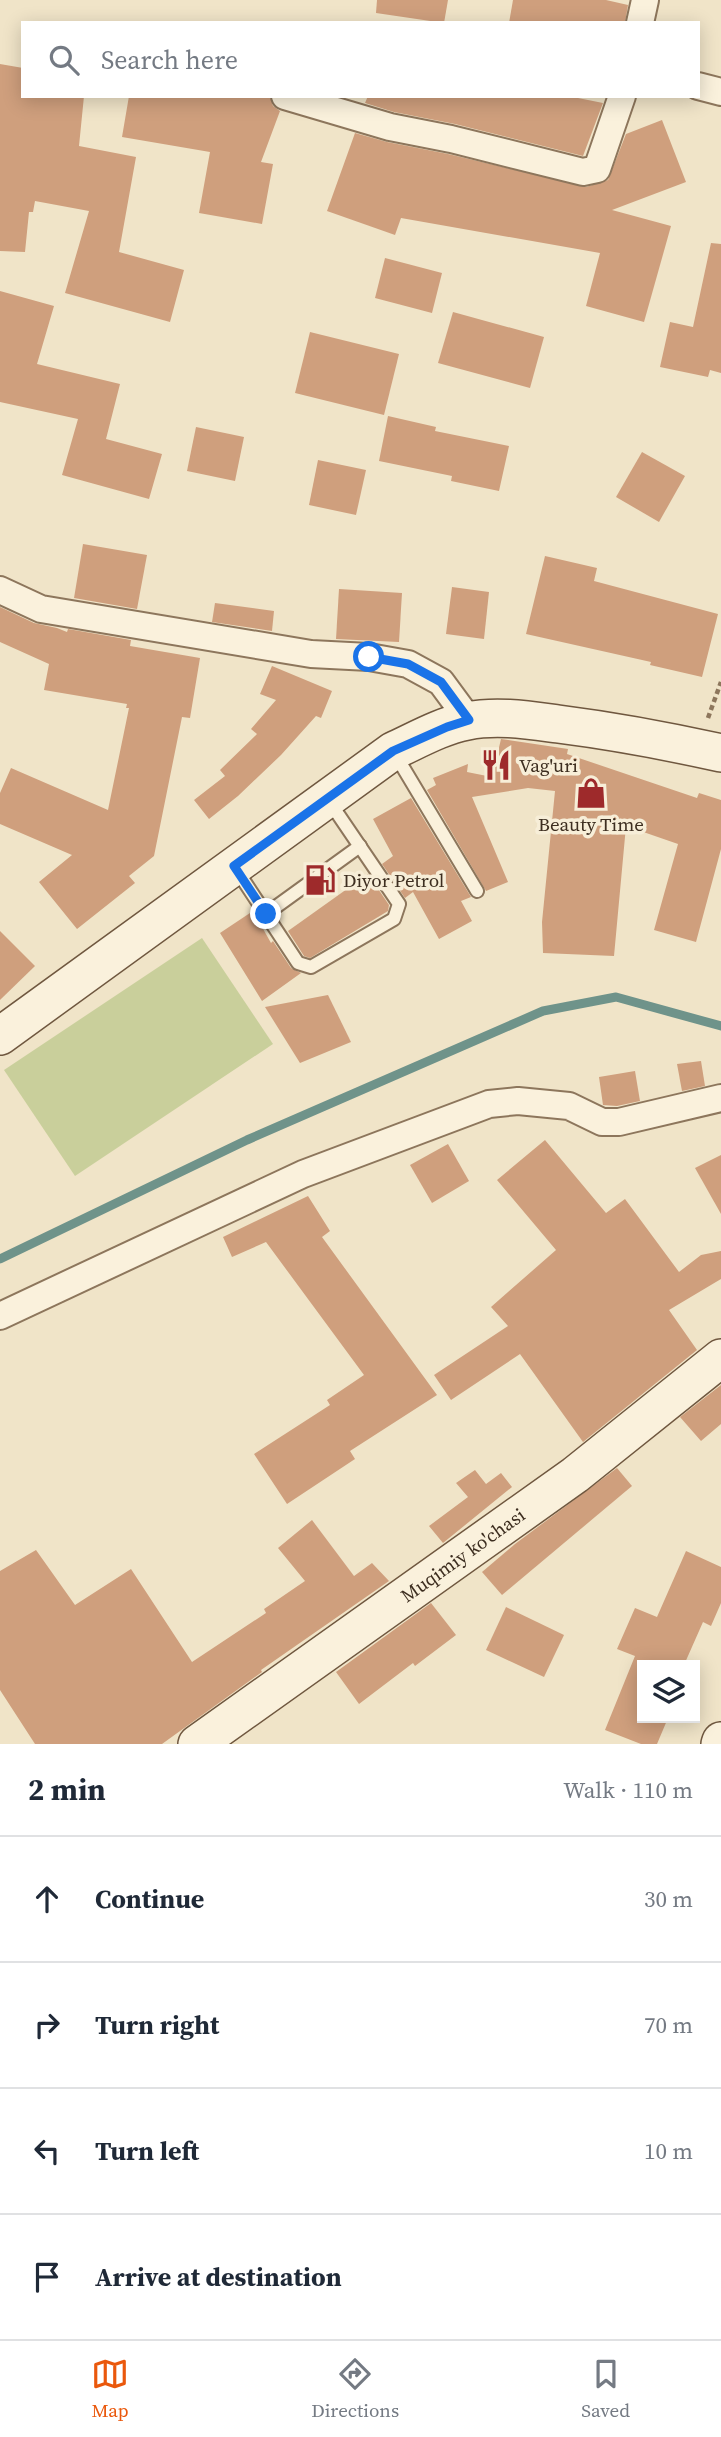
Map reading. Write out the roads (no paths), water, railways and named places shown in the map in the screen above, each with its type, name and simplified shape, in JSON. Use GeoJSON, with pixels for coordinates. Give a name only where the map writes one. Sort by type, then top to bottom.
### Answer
{"type":"FeatureCollection","features":[{"type":"Feature","properties":{"kind":"main road"},"geometry":{"type":"LineString","coordinates":[[0,1036],[393,751],[447,727],[469,720],[500,718],[570,725],[721,754]]}},
{"type":"Feature","properties":{"kind":"main road","name":"Muqimiy ko'chasi"},"geometry":{"type":"LineString","coordinates":[[197,1744],[575,1475],[721,1358]]}},
{"type":"Feature","properties":{"kind":"street"},"geometry":{"type":"LineString","coordinates":[[640,21],[645,0]]}},
{"type":"Feature","properties":{"kind":"street"},"geometry":{"type":"LineString","coordinates":[[700,87],[721,92]]}},
{"type":"Feature","properties":{"kind":"street"},"geometry":{"type":"LineString","coordinates":[[292,98],[390,127],[451,139],[583,172],[597,169],[621,98]]}},
{"type":"Feature","properties":{"kind":"street"},"geometry":{"type":"LineString","coordinates":[[0,590],[41,609],[311,654],[369,657],[408,664],[441,682],[469,720]]}},
{"type":"Feature","properties":{"kind":"street"},"geometry":{"type":"LineString","coordinates":[[0,1315],[303,1174],[489,1104],[518,1101],[569,1106],[602,1122],[619,1122],[721,1098]]}},
{"type":"Feature","properties":{"kind":"lane"},"geometry":{"type":"LineString","coordinates":[[393,751],[477,891]]}},
{"type":"Feature","properties":{"kind":"lane"},"geometry":{"type":"LineString","coordinates":[[234,866],[298,964],[311,967],[394,919],[399,904],[327,798]]}},
{"type":"Feature","properties":{"kind":"lane"},"geometry":{"type":"LineString","coordinates":[[266,914],[360,846]]}},
{"type":"Feature","properties":{"kind":"waterway"},"geometry":{"type":"LineString","coordinates":[[0,1259],[247,1140],[543,1011],[616,997],[721,1026]]}},
{"type":"Feature","properties":{"kind":"place","name":"Vag'uri"},"geometry":{"type":"Point","coordinates":[496,765]}},
{"type":"Feature","properties":{"kind":"place","name":"Beauty Time"},"geometry":{"type":"Point","coordinates":[591,793]}},
{"type":"Feature","properties":{"kind":"place","name":"Diyor Petrol"},"geometry":{"type":"Point","coordinates":[320,880]}}]}
